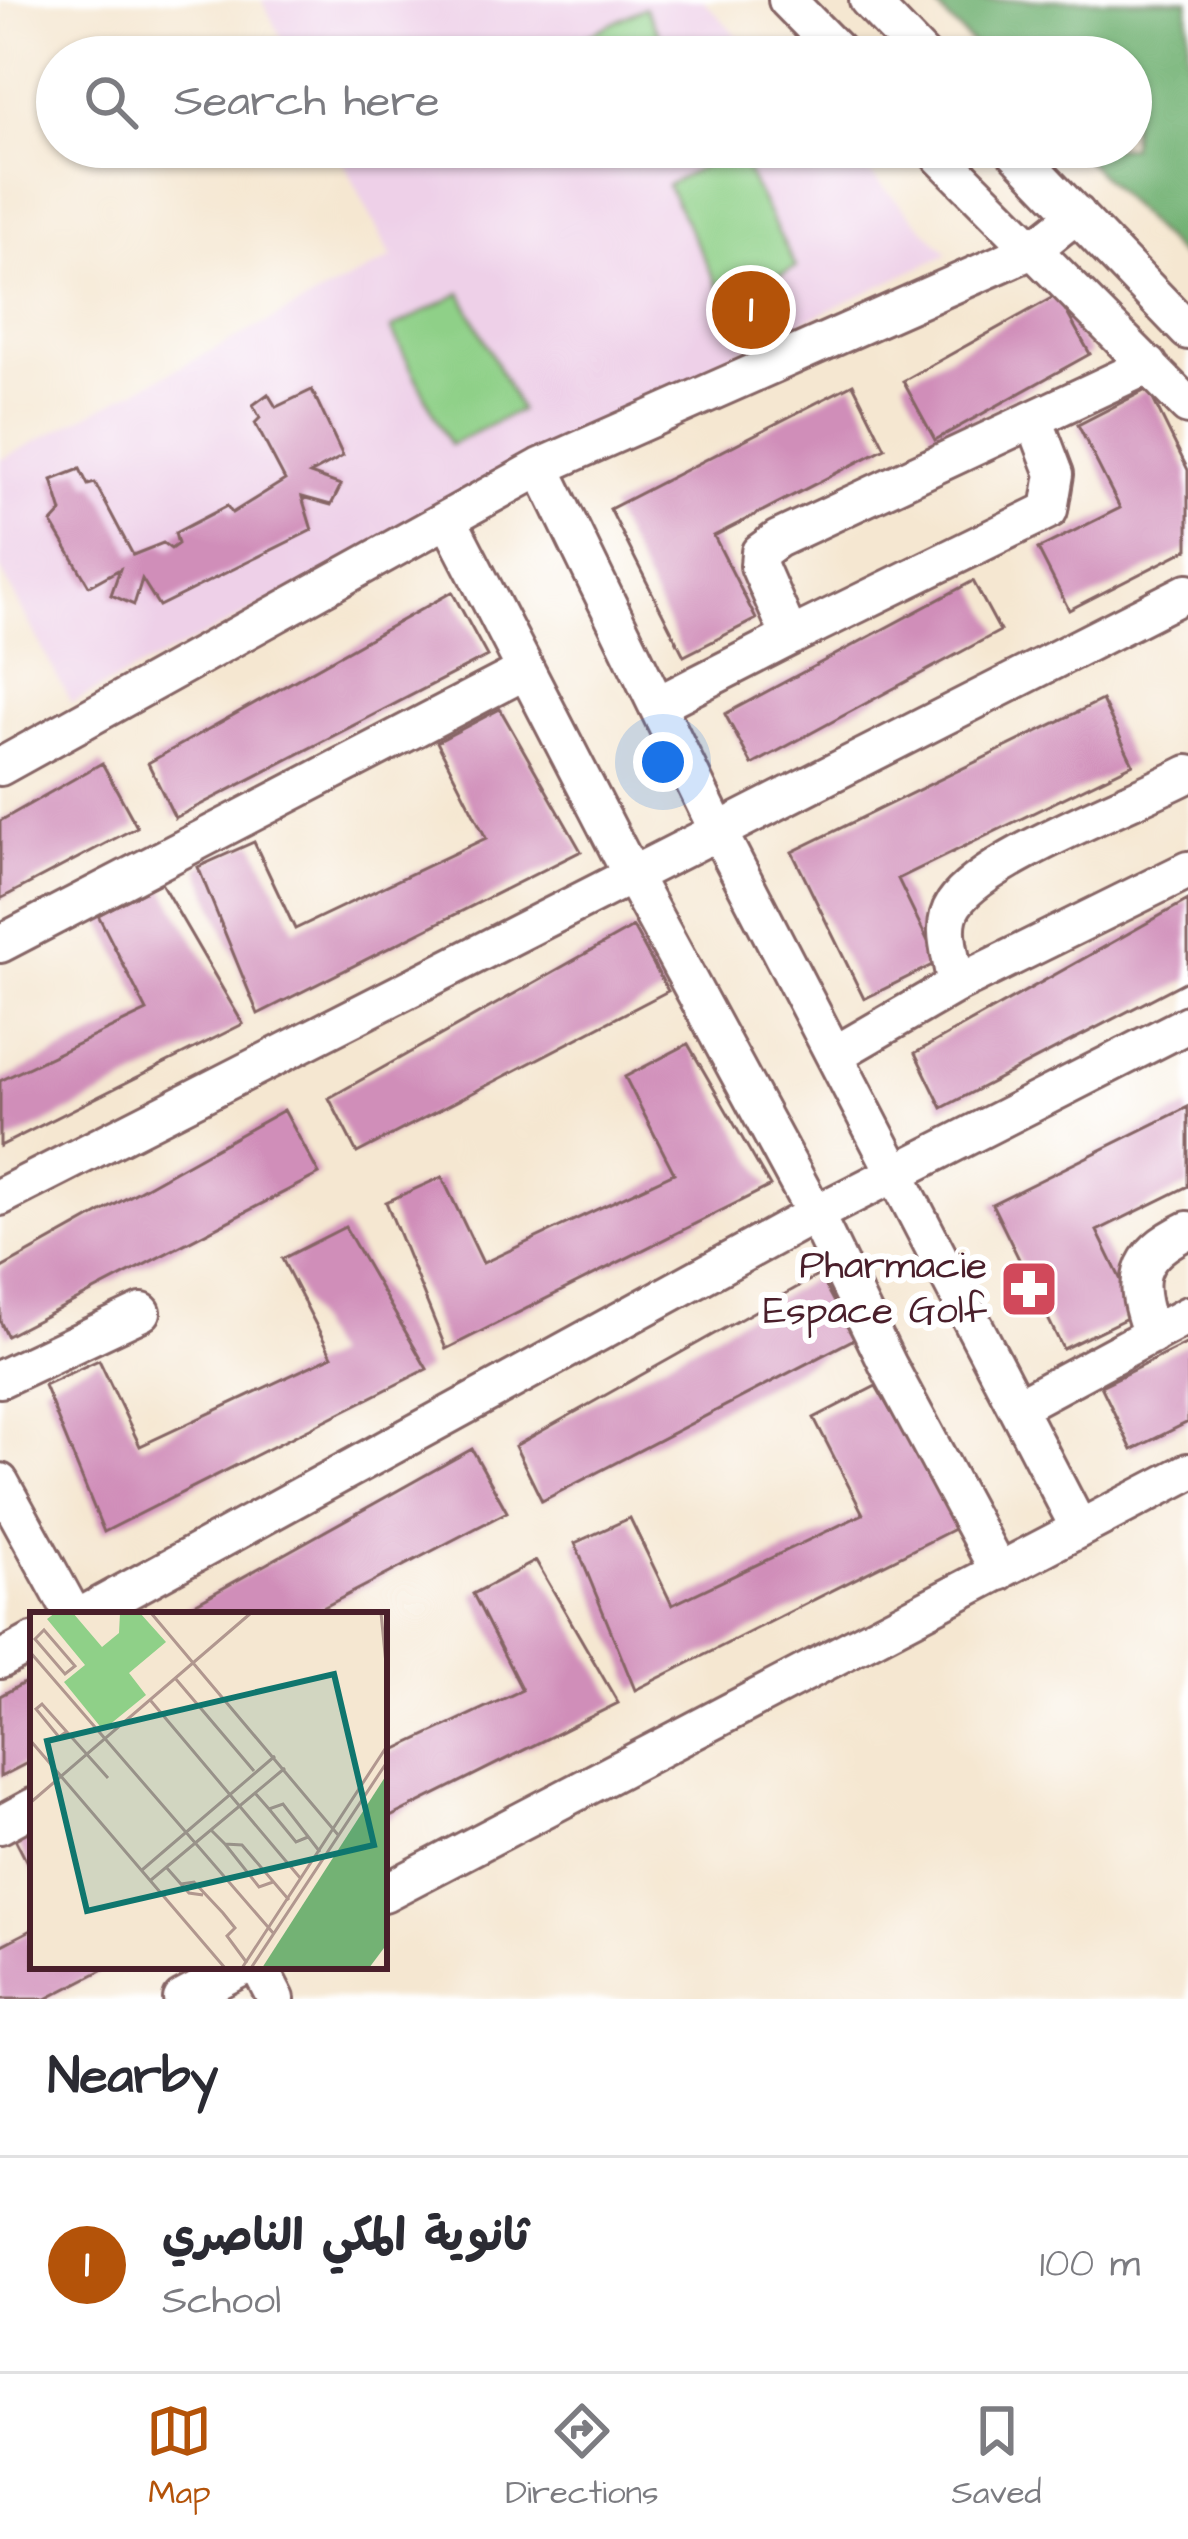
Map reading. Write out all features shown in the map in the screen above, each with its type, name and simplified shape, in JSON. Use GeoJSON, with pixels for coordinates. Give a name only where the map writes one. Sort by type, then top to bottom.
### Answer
{"type":"FeatureCollection","features":[{"type":"Feature","properties":{"kind":"street"},"geometry":{"type":"LineString","coordinates":[[787,0],[822,36]]}},
{"type":"Feature","properties":{"kind":"street"},"geometry":{"type":"LineString","coordinates":[[868,0],[903,36]]}},
{"type":"Feature","properties":{"kind":"street"},"geometry":{"type":"LineString","coordinates":[[952,168],[1188,406]]}},
{"type":"Feature","properties":{"kind":"street"},"geometry":{"type":"LineString","coordinates":[[1032,168],[1188,331]]}},
{"type":"Feature","properties":{"kind":"street"},"geometry":{"type":"LineString","coordinates":[[0,767],[541,467],[1032,250],[1077,214]]}},
{"type":"Feature","properties":{"kind":"street"},"geometry":{"type":"LineString","coordinates":[[790,637],[759,566],[760,552],[778,539],[1149,365]]}},
{"type":"Feature","properties":{"kind":"street"},"geometry":{"type":"LineString","coordinates":[[656,705],[1049,510],[1055,474],[1034,419]]}},
{"type":"Feature","properties":{"kind":"street"},"geometry":{"type":"LineString","coordinates":[[541,467],[718,831],[1079,1528]]}},
{"type":"Feature","properties":{"kind":"street"},"geometry":{"type":"LineString","coordinates":[[448,519],[999,1572]]}},
{"type":"Feature","properties":{"kind":"street"},"geometry":{"type":"LineString","coordinates":[[0,1197],[1188,592]]}},
{"type":"Feature","properties":{"kind":"street"},"geometry":{"type":"LineString","coordinates":[[0,944],[524,670]]}},
{"type":"Feature","properties":{"kind":"street"},"geometry":{"type":"LineString","coordinates":[[955,986],[946,944],[952,907],[988,871],[1188,774]]}},
{"type":"Feature","properties":{"kind":"street"},"geometry":{"type":"LineString","coordinates":[[836,1054],[955,986],[1188,870]]}},
{"type":"Feature","properties":{"kind":"street"},"geometry":{"type":"LineString","coordinates":[[88,1612],[815,1214],[1188,1024]]}},
{"type":"Feature","properties":{"kind":"street"},"geometry":{"type":"LineString","coordinates":[[1152,1335],[1140,1302],[1145,1261],[1158,1244],[1188,1229]]}},
{"type":"Feature","properties":{"kind":"street"},"geometry":{"type":"LineString","coordinates":[[0,1379],[142,1312]]}},
{"type":"Feature","properties":{"kind":"street"},"geometry":{"type":"LineString","coordinates":[[1017,1407],[1188,1315]]}},
{"type":"Feature","properties":{"kind":"street"},"geometry":{"type":"LineString","coordinates":[[387,1891],[1188,1472]]}},
{"type":"Feature","properties":{"kind":"street"},"geometry":{"type":"LineString","coordinates":[[0,1482],[71,1612]]}},
{"type":"Feature","properties":{"kind":"street"},"geometry":{"type":"LineString","coordinates":[[0,1660],[30,1644]]}},
{"type":"Feature","properties":{"kind":"street"},"geometry":{"type":"LineString","coordinates":[[0,1825],[30,1809]]}},
{"type":"Feature","properties":{"kind":"street"},"geometry":{"type":"LineString","coordinates":[[182,1999],[238,1969]]}},
{"type":"Feature","properties":{"kind":"street"},"geometry":{"type":"LineString","coordinates":[[261,1969],[277,1999]]}},
{"type":"Feature","properties":{"kind":"shaded area"},"geometry":{"type":"Polygon","coordinates":[[[262,0],[703,0],[738,36],[280,36],[262,0]]]}},
{"type":"Feature","properties":{"kind":"shaded area"},"geometry":{"type":"Polygon","coordinates":[[[347,168],[865,168],[948,254],[707,367],[712,377],[71,703],[0,568],[0,460],[392,258],[347,168]]]}},
{"type":"Feature","properties":{"kind":"green space"},"geometry":{"type":"Polygon","coordinates":[[[930,0],[1188,0],[1188,264],[1094,168],[1152,168],[1152,36],[965,36],[930,0]]]}},
{"type":"Feature","properties":{"kind":"green space"},"geometry":{"type":"Polygon","coordinates":[[[645,7],[660,36],[587,36],[645,7]]]}},
{"type":"Feature","properties":{"kind":"green space"},"geometry":{"type":"Polygon","coordinates":[[[701,168],[745,168],[796,267],[726,302],[667,185],[701,168]]]}},
{"type":"Feature","properties":{"kind":"green space"},"geometry":{"type":"Polygon","coordinates":[[[461,293],[520,410],[450,445],[391,329],[461,293]]]}},
{"type":"Feature","properties":{"kind":"building"},"geometry":{"type":"Polygon","coordinates":[[[1057,295],[1090,354],[935,440],[903,381],[1057,295]]]}},
{"type":"Feature","properties":{"kind":"building"},"geometry":{"type":"Polygon","coordinates":[[[853,384],[885,448],[714,536],[756,619],[684,656],[610,509],[853,384]]]}},
{"type":"Feature","properties":{"kind":"building"},"geometry":{"type":"Polygon","coordinates":[[[1148,389],[1188,470],[1188,549],[1069,610],[1038,549],[1120,508],[1078,425],[1148,389]]]}},
{"type":"Feature","properties":{"kind":"building"},"geometry":{"type":"Polygon","coordinates":[[[312,390],[343,456],[310,474],[341,485],[331,505],[302,497],[312,530],[159,606],[142,579],[134,605],[111,595],[120,569],[89,586],[52,523],[62,512],[52,480],[80,469],[88,485],[95,483],[133,555],[163,543],[171,549],[178,544],[175,533],[227,506],[232,513],[285,480],[255,423],[260,418],[253,405],[268,394],[276,407],[312,390]]]}},
{"type":"Feature","properties":{"kind":"building"},"geometry":{"type":"Polygon","coordinates":[[[973,581],[1000,631],[752,765],[725,714],[973,581]]]}},
{"type":"Feature","properties":{"kind":"building"},"geometry":{"type":"Polygon","coordinates":[[[452,592],[487,656],[175,818],[148,763],[452,592]]]}},
{"type":"Feature","properties":{"kind":"building"},"geometry":{"type":"Polygon","coordinates":[[[1102,700],[1133,764],[898,879],[938,962],[864,999],[792,852],[1102,700]]]}},
{"type":"Feature","properties":{"kind":"building"},"geometry":{"type":"Polygon","coordinates":[[[500,709],[581,851],[258,1014],[198,867],[254,842],[295,929],[486,838],[437,742],[500,709]]]}},
{"type":"Feature","properties":{"kind":"building"},"geometry":{"type":"Polygon","coordinates":[[[102,763],[137,827],[0,899],[0,821],[102,763]]]}},
{"type":"Feature","properties":{"kind":"building"},"geometry":{"type":"Polygon","coordinates":[[[161,883],[243,1024],[0,1146],[0,1081],[147,1011],[98,915],[161,883]]]}},
{"type":"Feature","properties":{"kind":"building"},"geometry":{"type":"Polygon","coordinates":[[[1188,900],[1188,980],[942,1108],[915,1053],[1188,900]]]}},
{"type":"Feature","properties":{"kind":"building"},"geometry":{"type":"Polygon","coordinates":[[[633,927],[668,991],[357,1153],[329,1098],[633,927]]]}},
{"type":"Feature","properties":{"kind":"building"},"geometry":{"type":"Polygon","coordinates":[[[688,1044],[770,1186],[446,1349],[386,1202],[442,1177],[483,1263],[674,1173],[625,1077],[688,1044]]]}},
{"type":"Feature","properties":{"kind":"building"},"geometry":{"type":"Polygon","coordinates":[[[1188,1107],[1188,1186],[1097,1231],[1137,1313],[1063,1349],[992,1204],[1188,1107]]]}},
{"type":"Feature","properties":{"kind":"building"},"geometry":{"type":"Polygon","coordinates":[[[284,1110],[319,1174],[7,1336],[0,1321],[0,1269],[284,1110]]]}},
{"type":"Feature","properties":{"kind":"building"},"geometry":{"type":"Polygon","coordinates":[[[345,1227],[427,1369],[104,1532],[44,1385],[99,1360],[140,1446],[332,1356],[282,1259],[345,1227]]]}},
{"type":"Feature","properties":{"kind":"building"},"geometry":{"type":"Polygon","coordinates":[[[819,1275],[854,1339],[542,1501],[515,1446],[819,1275]]]}},
{"type":"Feature","properties":{"kind":"building"},"geometry":{"type":"Polygon","coordinates":[[[1188,1343],[1188,1422],[1132,1450],[1101,1386],[1188,1343]]]}},
{"type":"Feature","properties":{"kind":"building"},"geometry":{"type":"Polygon","coordinates":[[[876,1386],[958,1527],[635,1690],[575,1543],[630,1518],[672,1605],[863,1514],[814,1418],[876,1386]]]}},
{"type":"Feature","properties":{"kind":"building"},"geometry":{"type":"Polygon","coordinates":[[[472,1449],[507,1512],[315,1612],[180,1612],[472,1449]]]}},
{"type":"Feature","properties":{"kind":"building"},"geometry":{"type":"Polygon","coordinates":[[[536,1561],[618,1703],[387,1818],[387,1754],[522,1690],[473,1594],[536,1561]]]}},
{"type":"Feature","properties":{"kind":"building"},"geometry":{"type":"Polygon","coordinates":[[[30,1680],[30,1762],[0,1777],[0,1696],[30,1680]]]}},
{"type":"Feature","properties":{"kind":"building"},"geometry":{"type":"Polygon","coordinates":[[[30,1826],[30,1868],[13,1835],[30,1826]]]}},
{"type":"Feature","properties":{"kind":"building"},"geometry":{"type":"Polygon","coordinates":[[[30,1931],[30,1969],[104,1969],[46,1999],[0,1999],[0,1946],[30,1931]]]}},
{"type":"Feature","properties":{"kind":"place","name":"ثانوية المكي الناصري"},"geometry":{"type":"Point","coordinates":[751,310]}},
{"type":"Feature","properties":{"kind":"place","name":"Pharmacie Espace Golf"},"geometry":{"type":"Point","coordinates":[1029,1289]}}]}
